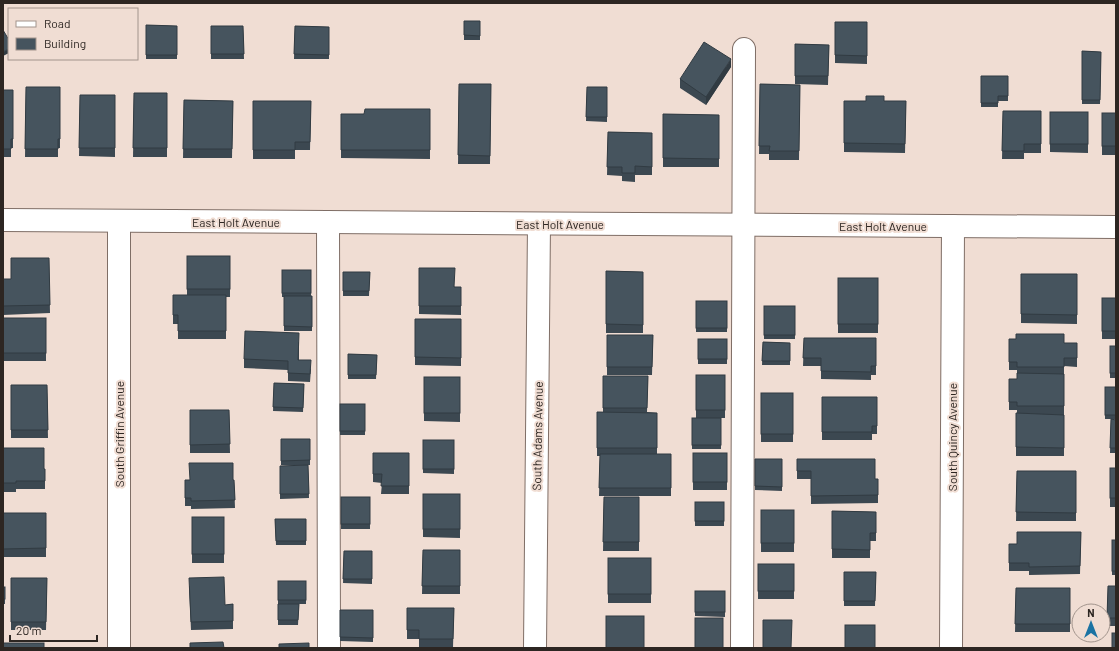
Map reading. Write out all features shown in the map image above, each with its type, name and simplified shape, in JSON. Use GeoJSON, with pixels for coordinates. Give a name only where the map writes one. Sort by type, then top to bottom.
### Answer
{"type":"FeatureCollection","features":[{"type":"Feature","properties":{"kind":"street"},"geometry":{"type":"LineString","coordinates":[[742,648],[744,49]]}},
{"type":"Feature","properties":{"kind":"street","name":"East Holt Avenue"},"geometry":{"type":"LineString","coordinates":[[3,220],[1116,227]]}},
{"type":"Feature","properties":{"kind":"street","name":"South Griffin Avenue"},"geometry":{"type":"LineString","coordinates":[[119,221],[119,648]]}},
{"type":"Feature","properties":{"kind":"street"},"geometry":{"type":"LineString","coordinates":[[328,222],[329,648]]}},
{"type":"Feature","properties":{"kind":"street","name":"South Adams Avenue"},"geometry":{"type":"LineString","coordinates":[[535,648],[539,224]]}},
{"type":"Feature","properties":{"kind":"street","name":"South Quincy Avenue"},"geometry":{"type":"LineString","coordinates":[[951,648],[953,226]]}},
{"type":"Feature","properties":{"kind":"building"},"geometry":{"type":"Polygon","coordinates":[[[464,21],[480,21],[480,36],[464,35],[464,21]]]}},
{"type":"Feature","properties":{"kind":"building"},"geometry":{"type":"Polygon","coordinates":[[[835,22],[867,22],[867,56],[835,55],[835,22]]]}},
{"type":"Feature","properties":{"kind":"building"},"geometry":{"type":"Polygon","coordinates":[[[146,25],[177,26],[177,55],[146,55],[146,25]]]}},
{"type":"Feature","properties":{"kind":"building"},"geometry":{"type":"Polygon","coordinates":[[[211,26],[243,26],[244,54],[211,54],[211,26]]]}},
{"type":"Feature","properties":{"kind":"building"},"geometry":{"type":"Polygon","coordinates":[[[295,26],[329,27],[329,55],[294,54],[295,26]]]}},
{"type":"Feature","properties":{"kind":"building"},"geometry":{"type":"Polygon","coordinates":[[[3,30],[8,38],[8,50],[3,52],[3,30]]]}},
{"type":"Feature","properties":{"kind":"building"},"geometry":{"type":"Polygon","coordinates":[[[704,42],[731,59],[706,97],[680,79],[704,42]]]}},
{"type":"Feature","properties":{"kind":"building"},"geometry":{"type":"Polygon","coordinates":[[[795,44],[829,45],[828,76],[795,76],[795,44]]]}},
{"type":"Feature","properties":{"kind":"building"},"geometry":{"type":"Polygon","coordinates":[[[1082,51],[1101,52],[1100,100],[1082,100],[1082,51]]]}},
{"type":"Feature","properties":{"kind":"building"},"geometry":{"type":"Polygon","coordinates":[[[981,76],[1008,76],[1008,96],[998,96],[998,103],[981,103],[981,76]]]}},
{"type":"Feature","properties":{"kind":"building"},"geometry":{"type":"Polygon","coordinates":[[[459,84],[491,84],[490,156],[458,155],[459,84]]]}},
{"type":"Feature","properties":{"kind":"building"},"geometry":{"type":"Polygon","coordinates":[[[760,84],[800,85],[799,151],[769,151],[770,146],[759,146],[760,84]]]}},
{"type":"Feature","properties":{"kind":"building"},"geometry":{"type":"Polygon","coordinates":[[[26,87],[60,87],[60,139],[58,139],[58,149],[25,149],[26,87]]]}},
{"type":"Feature","properties":{"kind":"building"},"geometry":{"type":"Polygon","coordinates":[[[587,87],[607,87],[607,117],[586,117],[587,87]]]}},
{"type":"Feature","properties":{"kind":"building"},"geometry":{"type":"Polygon","coordinates":[[[3,90],[13,90],[13,139],[11,139],[11,149],[3,149],[3,90]]]}},
{"type":"Feature","properties":{"kind":"building"},"geometry":{"type":"Polygon","coordinates":[[[134,93],[167,93],[167,148],[133,148],[134,93]]]}},
{"type":"Feature","properties":{"kind":"building"},"geometry":{"type":"Polygon","coordinates":[[[80,95],[115,95],[115,148],[79,148],[80,95]]]}},
{"type":"Feature","properties":{"kind":"building"},"geometry":{"type":"Polygon","coordinates":[[[866,96],[884,96],[884,101],[906,101],[905,144],[844,143],[844,101],[866,101],[866,96]]]}},
{"type":"Feature","properties":{"kind":"building"},"geometry":{"type":"Polygon","coordinates":[[[184,100],[233,101],[232,149],[183,149],[184,100]]]}},
{"type":"Feature","properties":{"kind":"building"},"geometry":{"type":"Polygon","coordinates":[[[253,101],[311,101],[310,142],[295,142],[295,150],[253,150],[253,101]]]}},
{"type":"Feature","properties":{"kind":"building"},"geometry":{"type":"Polygon","coordinates":[[[365,109],[430,109],[430,150],[341,150],[341,114],[364,114],[365,109]]]}},
{"type":"Feature","properties":{"kind":"building"},"geometry":{"type":"Polygon","coordinates":[[[1003,111],[1041,111],[1041,144],[1024,144],[1024,151],[1002,151],[1003,111]]]}},
{"type":"Feature","properties":{"kind":"building"},"geometry":{"type":"Polygon","coordinates":[[[1050,112],[1088,112],[1088,144],[1050,144],[1050,112]]]}},
{"type":"Feature","properties":{"kind":"building"},"geometry":{"type":"Polygon","coordinates":[[[1102,113],[1116,113],[1116,146],[1102,146],[1102,113]]]}},
{"type":"Feature","properties":{"kind":"building"},"geometry":{"type":"Polygon","coordinates":[[[663,114],[719,115],[719,159],[663,158],[663,114]]]}},
{"type":"Feature","properties":{"kind":"building"},"geometry":{"type":"Polygon","coordinates":[[[608,132],[652,133],[652,167],[635,166],[635,173],[622,173],[622,167],[607,167],[608,132]]]}},
{"type":"Feature","properties":{"kind":"building"},"geometry":{"type":"Polygon","coordinates":[[[187,256],[230,256],[230,289],[187,289],[187,256]]]}},
{"type":"Feature","properties":{"kind":"building"},"geometry":{"type":"Polygon","coordinates":[[[11,258],[49,258],[50,305],[3,306],[3,279],[11,279],[11,258]]]}},
{"type":"Feature","properties":{"kind":"building"},"geometry":{"type":"Polygon","coordinates":[[[419,268],[455,268],[454,287],[461,287],[461,306],[419,306],[419,268]]]}},
{"type":"Feature","properties":{"kind":"building"},"geometry":{"type":"Polygon","coordinates":[[[282,270],[311,270],[311,293],[282,293],[282,270]]]}},
{"type":"Feature","properties":{"kind":"building"},"geometry":{"type":"Polygon","coordinates":[[[606,271],[643,272],[643,325],[606,324],[606,271]]]}},
{"type":"Feature","properties":{"kind":"building"},"geometry":{"type":"Polygon","coordinates":[[[343,272],[370,272],[369,291],[343,291],[343,272]]]}},
{"type":"Feature","properties":{"kind":"building"},"geometry":{"type":"Polygon","coordinates":[[[1021,274],[1077,274],[1077,315],[1021,314],[1021,274]]]}},
{"type":"Feature","properties":{"kind":"building"},"geometry":{"type":"Polygon","coordinates":[[[838,278],[878,278],[878,324],[838,324],[838,278]]]}},
{"type":"Feature","properties":{"kind":"building"},"geometry":{"type":"Polygon","coordinates":[[[173,295],[226,295],[226,331],[178,331],[178,315],[173,315],[173,295]]]}},
{"type":"Feature","properties":{"kind":"building"},"geometry":{"type":"Polygon","coordinates":[[[284,296],[312,296],[312,327],[284,326],[284,296]]]}},
{"type":"Feature","properties":{"kind":"building"},"geometry":{"type":"Polygon","coordinates":[[[1102,298],[1116,298],[1116,331],[1102,331],[1102,298]]]}},
{"type":"Feature","properties":{"kind":"building"},"geometry":{"type":"Polygon","coordinates":[[[696,301],[727,301],[727,328],[696,328],[696,301]]]}},
{"type":"Feature","properties":{"kind":"building"},"geometry":{"type":"Polygon","coordinates":[[[764,306],[795,306],[795,335],[764,335],[764,306]]]}},
{"type":"Feature","properties":{"kind":"building"},"geometry":{"type":"Polygon","coordinates":[[[3,318],[46,318],[46,353],[3,353],[3,318]]]}},
{"type":"Feature","properties":{"kind":"building"},"geometry":{"type":"Polygon","coordinates":[[[415,319],[461,319],[461,358],[415,357],[415,319]]]}},
{"type":"Feature","properties":{"kind":"building"},"geometry":{"type":"Polygon","coordinates":[[[245,331],[299,333],[298,360],[311,360],[310,374],[288,373],[288,361],[244,359],[245,331]]]}},
{"type":"Feature","properties":{"kind":"building"},"geometry":{"type":"Polygon","coordinates":[[[1016,334],[1064,334],[1064,343],[1077,343],[1077,358],[1064,358],[1064,367],[1017,367],[1017,362],[1009,362],[1009,339],[1016,339],[1016,334]]]}},
{"type":"Feature","properties":{"kind":"building"},"geometry":{"type":"Polygon","coordinates":[[[607,335],[653,335],[652,367],[607,367],[607,335]]]}},
{"type":"Feature","properties":{"kind":"building"},"geometry":{"type":"Polygon","coordinates":[[[804,338],[876,338],[876,366],[871,366],[871,372],[821,371],[821,358],[803,358],[804,338]]]}},
{"type":"Feature","properties":{"kind":"building"},"geometry":{"type":"Polygon","coordinates":[[[698,339],[727,339],[727,359],[698,359],[698,339]]]}},
{"type":"Feature","properties":{"kind":"building"},"geometry":{"type":"Polygon","coordinates":[[[763,342],[790,343],[790,361],[762,361],[763,342]]]}},
{"type":"Feature","properties":{"kind":"building"},"geometry":{"type":"Polygon","coordinates":[[[1110,346],[1116,346],[1116,373],[1110,373],[1110,346]]]}},
{"type":"Feature","properties":{"kind":"building"},"geometry":{"type":"Polygon","coordinates":[[[348,354],[377,355],[376,375],[348,375],[348,354]]]}},
{"type":"Feature","properties":{"kind":"building"},"geometry":{"type":"Polygon","coordinates":[[[1017,373],[1064,374],[1064,406],[1017,406],[1017,402],[1009,402],[1009,379],[1017,379],[1017,373]]]}},
{"type":"Feature","properties":{"kind":"building"},"geometry":{"type":"Polygon","coordinates":[[[696,375],[725,375],[725,410],[696,410],[696,375]]]}},
{"type":"Feature","properties":{"kind":"building"},"geometry":{"type":"Polygon","coordinates":[[[603,376],[648,376],[647,408],[603,408],[603,376]]]}},
{"type":"Feature","properties":{"kind":"building"},"geometry":{"type":"Polygon","coordinates":[[[424,377],[460,377],[460,413],[424,413],[424,377]]]}},
{"type":"Feature","properties":{"kind":"building"},"geometry":{"type":"Polygon","coordinates":[[[274,383],[304,384],[303,408],[273,407],[274,383]]]}},
{"type":"Feature","properties":{"kind":"building"},"geometry":{"type":"Polygon","coordinates":[[[11,385],[47,385],[48,430],[11,430],[11,385]]]}},
{"type":"Feature","properties":{"kind":"building"},"geometry":{"type":"Polygon","coordinates":[[[1105,387],[1116,387],[1116,415],[1105,415],[1105,387]]]}},
{"type":"Feature","properties":{"kind":"building"},"geometry":{"type":"Polygon","coordinates":[[[761,393],[793,393],[793,434],[761,434],[761,393]]]}},
{"type":"Feature","properties":{"kind":"building"},"geometry":{"type":"Polygon","coordinates":[[[822,397],[877,397],[877,426],[872,426],[872,432],[822,432],[822,397]]]}},
{"type":"Feature","properties":{"kind":"building"},"geometry":{"type":"Polygon","coordinates":[[[340,404],[365,404],[365,431],[340,431],[340,404]]]}},
{"type":"Feature","properties":{"kind":"building"},"geometry":{"type":"Polygon","coordinates":[[[190,410],[229,410],[230,444],[190,445],[190,410]]]}},
{"type":"Feature","properties":{"kind":"building"},"geometry":{"type":"Polygon","coordinates":[[[597,412],[657,413],[657,448],[597,448],[597,412]]]}},
{"type":"Feature","properties":{"kind":"building"},"geometry":{"type":"Polygon","coordinates":[[[1016,413],[1064,415],[1064,448],[1016,447],[1016,413]]]}},
{"type":"Feature","properties":{"kind":"building"},"geometry":{"type":"Polygon","coordinates":[[[692,418],[721,418],[721,445],[692,445],[692,418]]]}},
{"type":"Feature","properties":{"kind":"building"},"geometry":{"type":"Polygon","coordinates":[[[1111,419],[1116,420],[1116,448],[1110,448],[1111,419]]]}},
{"type":"Feature","properties":{"kind":"building"},"geometry":{"type":"Polygon","coordinates":[[[281,439],[310,439],[310,460],[281,461],[281,439]]]}},
{"type":"Feature","properties":{"kind":"building"},"geometry":{"type":"Polygon","coordinates":[[[423,440],[454,440],[454,469],[423,469],[423,440]]]}},
{"type":"Feature","properties":{"kind":"building"},"geometry":{"type":"Polygon","coordinates":[[[3,448],[44,448],[45,481],[16,481],[16,483],[3,483],[3,448]]]}},
{"type":"Feature","properties":{"kind":"building"},"geometry":{"type":"Polygon","coordinates":[[[373,453],[409,453],[409,486],[381,486],[382,474],[373,474],[373,453]]]}},
{"type":"Feature","properties":{"kind":"building"},"geometry":{"type":"Polygon","coordinates":[[[693,453],[727,453],[727,482],[693,482],[693,453]]]}},
{"type":"Feature","properties":{"kind":"building"},"geometry":{"type":"Polygon","coordinates":[[[600,454],[671,454],[671,488],[599,488],[600,454]]]}},
{"type":"Feature","properties":{"kind":"building"},"geometry":{"type":"Polygon","coordinates":[[[755,459],[782,459],[782,487],[755,486],[755,459]]]}},
{"type":"Feature","properties":{"kind":"building"},"geometry":{"type":"Polygon","coordinates":[[[797,459],[875,459],[875,479],[878,479],[878,495],[811,496],[811,471],[797,471],[797,459]]]}},
{"type":"Feature","properties":{"kind":"building"},"geometry":{"type":"Polygon","coordinates":[[[189,463],[233,463],[235,500],[191,501],[191,498],[185,498],[185,480],[190,480],[189,463]]]}},
{"type":"Feature","properties":{"kind":"building"},"geometry":{"type":"Polygon","coordinates":[[[308,465],[309,494],[280,494],[280,466],[308,465]]]}},
{"type":"Feature","properties":{"kind":"building"},"geometry":{"type":"Polygon","coordinates":[[[1110,468],[1116,468],[1116,498],[1110,498],[1110,468]]]}},
{"type":"Feature","properties":{"kind":"building"},"geometry":{"type":"Polygon","coordinates":[[[1017,471],[1076,471],[1076,513],[1016,512],[1017,471]]]}},
{"type":"Feature","properties":{"kind":"building"},"geometry":{"type":"Polygon","coordinates":[[[423,494],[460,494],[460,529],[423,529],[423,494]]]}},
{"type":"Feature","properties":{"kind":"building"},"geometry":{"type":"Polygon","coordinates":[[[341,497],[370,497],[370,524],[341,524],[341,497]]]}},
{"type":"Feature","properties":{"kind":"building"},"geometry":{"type":"Polygon","coordinates":[[[604,497],[639,497],[639,542],[603,542],[604,497]]]}},
{"type":"Feature","properties":{"kind":"building"},"geometry":{"type":"Polygon","coordinates":[[[695,502],[724,502],[724,521],[695,521],[695,502]]]}},
{"type":"Feature","properties":{"kind":"building"},"geometry":{"type":"Polygon","coordinates":[[[761,510],[794,510],[794,543],[761,543],[761,510]]]}},
{"type":"Feature","properties":{"kind":"building"},"geometry":{"type":"Polygon","coordinates":[[[832,511],[876,512],[876,533],[870,533],[870,550],[832,549],[832,511]]]}},
{"type":"Feature","properties":{"kind":"building"},"geometry":{"type":"Polygon","coordinates":[[[3,513],[46,513],[46,548],[3,549],[3,513]]]}},
{"type":"Feature","properties":{"kind":"building"},"geometry":{"type":"Polygon","coordinates":[[[192,517],[224,517],[224,554],[192,554],[192,517]]]}},
{"type":"Feature","properties":{"kind":"building"},"geometry":{"type":"Polygon","coordinates":[[[275,519],[306,519],[306,541],[276,541],[275,519]]]}},
{"type":"Feature","properties":{"kind":"building"},"geometry":{"type":"Polygon","coordinates":[[[1017,532],[1081,532],[1080,566],[1029,567],[1029,563],[1009,563],[1009,544],[1017,544],[1017,532]]]}},
{"type":"Feature","properties":{"kind":"building"},"geometry":{"type":"Polygon","coordinates":[[[1112,540],[1116,540],[1116,571],[1112,571],[1112,540]]]}},
{"type":"Feature","properties":{"kind":"building"},"geometry":{"type":"Polygon","coordinates":[[[423,550],[460,550],[460,586],[422,586],[423,550]]]}},
{"type":"Feature","properties":{"kind":"building"},"geometry":{"type":"Polygon","coordinates":[[[344,551],[372,551],[372,579],[343,579],[344,551]]]}},
{"type":"Feature","properties":{"kind":"building"},"geometry":{"type":"Polygon","coordinates":[[[608,558],[651,558],[651,594],[608,594],[608,558]]]}},
{"type":"Feature","properties":{"kind":"building"},"geometry":{"type":"Polygon","coordinates":[[[758,564],[794,564],[794,591],[758,591],[758,564]]]}},
{"type":"Feature","properties":{"kind":"building"},"geometry":{"type":"Polygon","coordinates":[[[844,572],[876,572],[875,601],[844,601],[844,572]]]}},
{"type":"Feature","properties":{"kind":"building"},"geometry":{"type":"Polygon","coordinates":[[[224,577],[225,605],[233,604],[233,621],[191,622],[189,578],[224,577]]]}},
{"type":"Feature","properties":{"kind":"building"},"geometry":{"type":"Polygon","coordinates":[[[11,578],[47,578],[46,622],[11,622],[11,578]]]}},
{"type":"Feature","properties":{"kind":"building"},"geometry":{"type":"Polygon","coordinates":[[[278,581],[306,581],[306,600],[278,600],[278,581]]]}},
{"type":"Feature","properties":{"kind":"building"},"geometry":{"type":"Polygon","coordinates":[[[1108,586],[1116,586],[1116,618],[1111,618],[1111,603],[1107,603],[1108,586]]]}},
{"type":"Feature","properties":{"kind":"building"},"geometry":{"type":"Polygon","coordinates":[[[3,587],[5,587],[5,599],[3,599],[3,587]]]}},
{"type":"Feature","properties":{"kind":"building"},"geometry":{"type":"Polygon","coordinates":[[[1016,588],[1070,588],[1070,624],[1015,624],[1016,588]]]}},
{"type":"Feature","properties":{"kind":"building"},"geometry":{"type":"Polygon","coordinates":[[[695,591],[725,591],[725,612],[695,612],[695,591]]]}},
{"type":"Feature","properties":{"kind":"building"},"geometry":{"type":"Polygon","coordinates":[[[278,604],[299,604],[298,620],[278,620],[278,604]]]}},
{"type":"Feature","properties":{"kind":"building"},"geometry":{"type":"Polygon","coordinates":[[[407,608],[454,608],[453,639],[419,639],[419,630],[407,630],[407,608]]]}},
{"type":"Feature","properties":{"kind":"building"},"geometry":{"type":"Polygon","coordinates":[[[340,610],[373,610],[373,638],[340,637],[340,610]]]}},
{"type":"Feature","properties":{"kind":"building"},"geometry":{"type":"Polygon","coordinates":[[[606,616],[644,616],[644,648],[606,648],[606,616]]]}},
{"type":"Feature","properties":{"kind":"building"},"geometry":{"type":"Polygon","coordinates":[[[695,618],[723,618],[723,648],[695,648],[695,618]]]}},
{"type":"Feature","properties":{"kind":"building"},"geometry":{"type":"Polygon","coordinates":[[[763,620],[792,620],[791,648],[763,648],[763,620]]]}},
{"type":"Feature","properties":{"kind":"building"},"geometry":{"type":"Polygon","coordinates":[[[845,625],[875,625],[875,648],[845,648],[845,625]]]}},
{"type":"Feature","properties":{"kind":"building"},"geometry":{"type":"Polygon","coordinates":[[[1112,633],[1116,633],[1116,648],[1112,648],[1112,633]]]}},
{"type":"Feature","properties":{"kind":"building"},"geometry":{"type":"Polygon","coordinates":[[[223,642],[224,648],[190,648],[190,643],[223,642]]]}},
{"type":"Feature","properties":{"kind":"building"},"geometry":{"type":"Polygon","coordinates":[[[3,643],[44,643],[44,648],[3,648],[3,643]]]}},
{"type":"Feature","properties":{"kind":"building"},"geometry":{"type":"Polygon","coordinates":[[[309,643],[309,648],[279,648],[279,644],[309,643]]]}}]}
